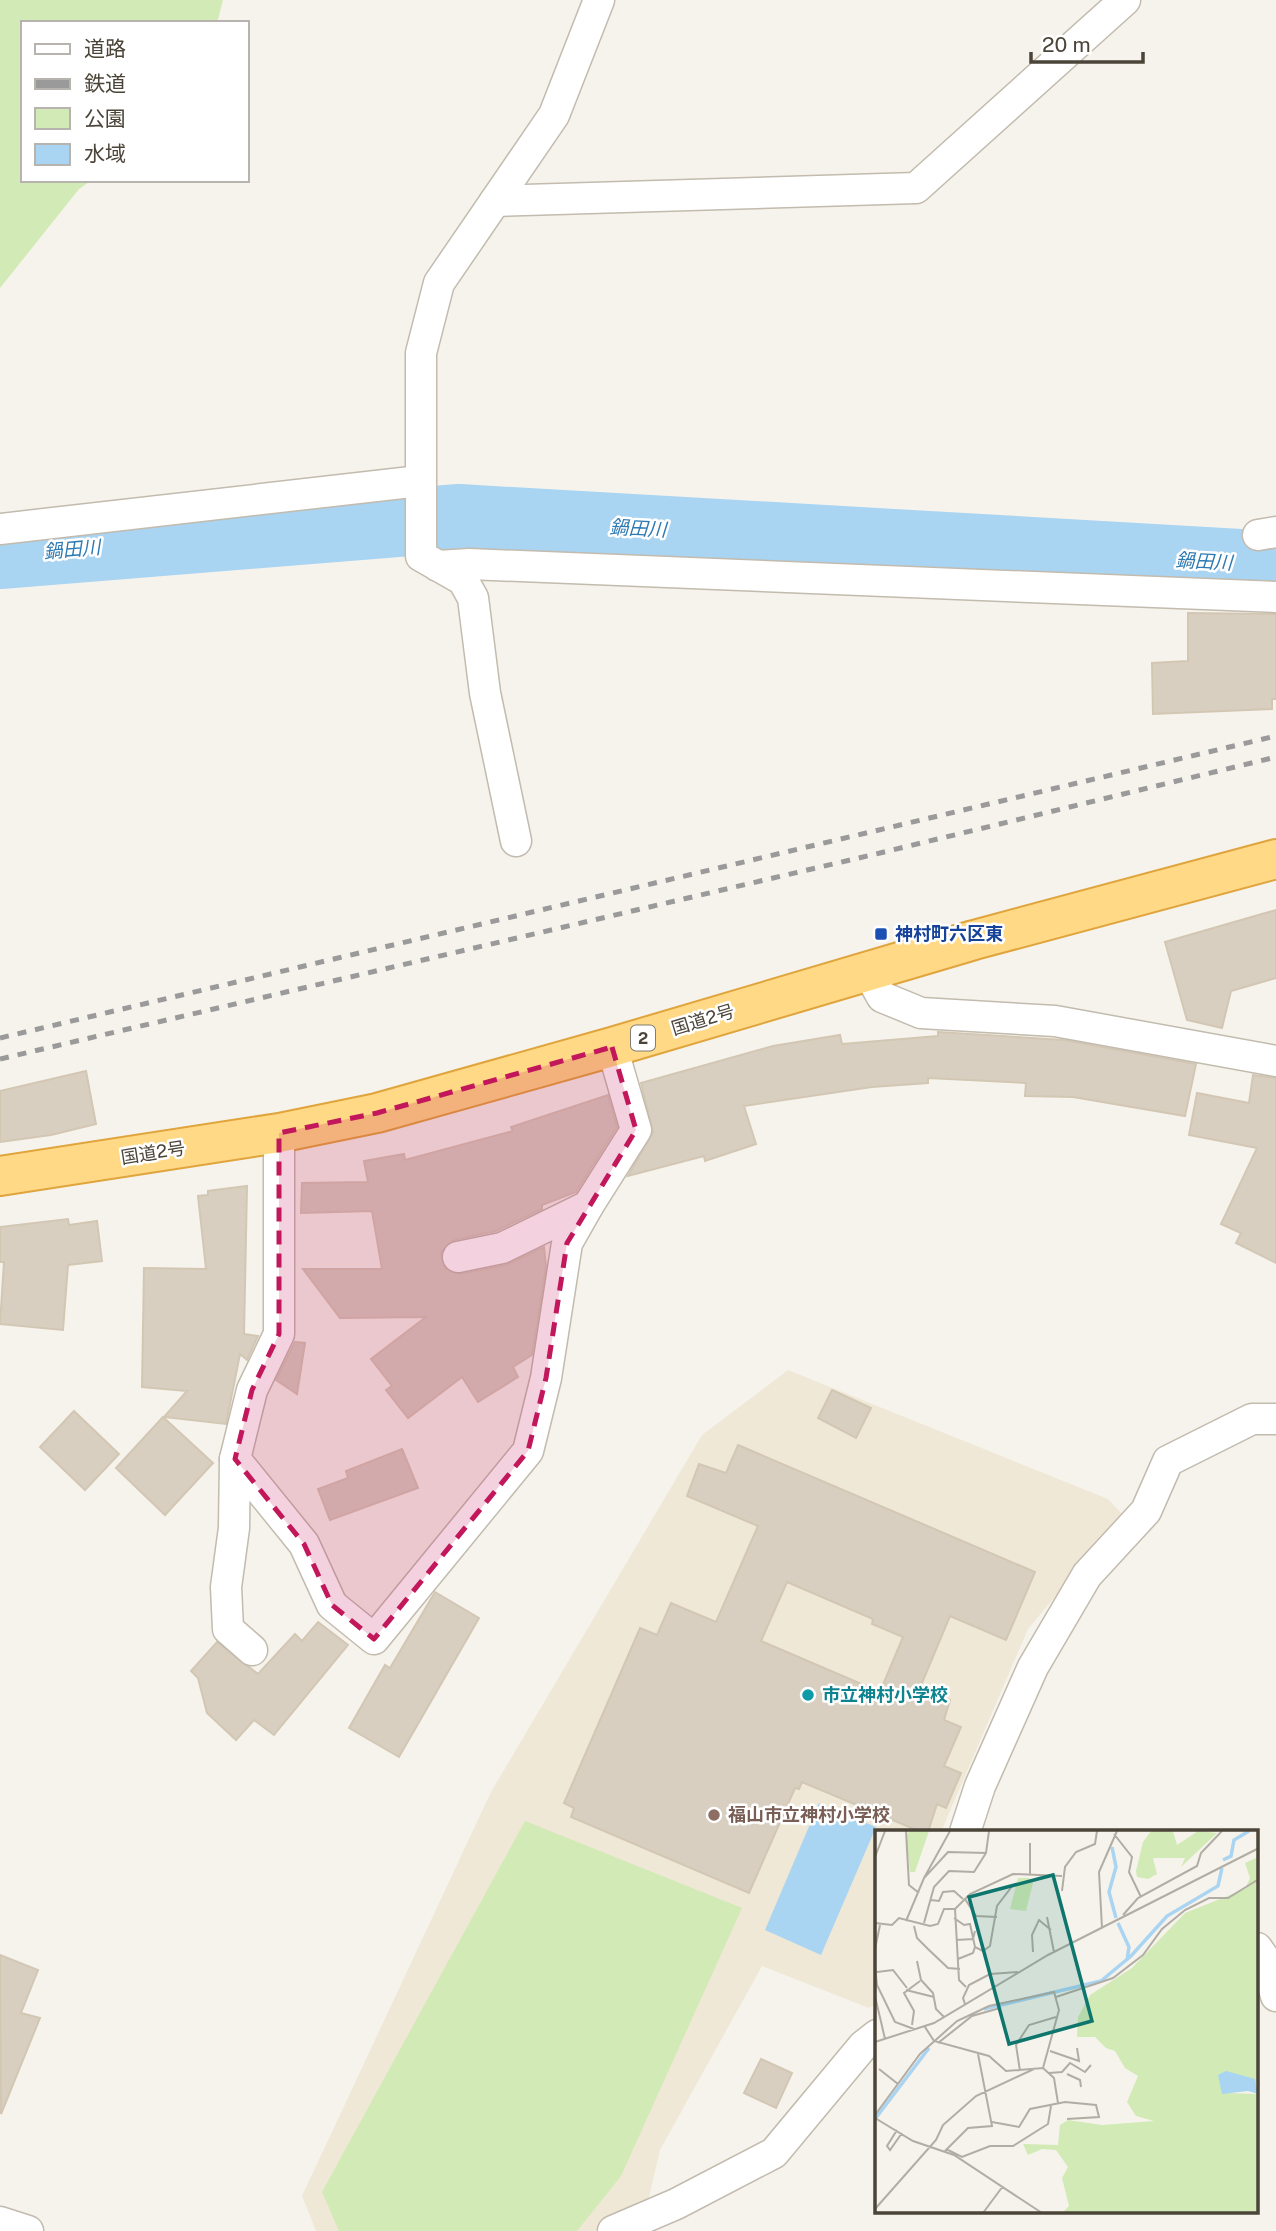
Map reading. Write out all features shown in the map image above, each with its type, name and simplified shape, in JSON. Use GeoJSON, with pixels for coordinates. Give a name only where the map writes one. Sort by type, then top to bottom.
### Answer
{"type":"FeatureCollection","features":[{"type":"Feature","properties":{"kind":"highway","name":"国道2号"},"geometry":{"type":"LineString","coordinates":[[0,1176],[279,1133],[377,1113],[868,972],[1276,859]]}},
{"type":"Feature","properties":{"kind":"street"},"geometry":{"type":"LineString","coordinates":[[429,561],[420,487],[421,353],[439,284],[554,115],[598,0]]}},
{"type":"Feature","properties":{"kind":"street"},"geometry":{"type":"LineString","coordinates":[[495,201],[916,188],[1112,15],[1125,0]]}},
{"type":"Feature","properties":{"kind":"street"},"geometry":{"type":"LineString","coordinates":[[0,528],[420,487]]}},
{"type":"Feature","properties":{"kind":"street"},"geometry":{"type":"LineString","coordinates":[[429,561],[1276,597]]}},
{"type":"Feature","properties":{"kind":"street"},"geometry":{"type":"LineString","coordinates":[[429,561],[463,580],[473,598],[485,693],[516,841]]}},
{"type":"Feature","properties":{"kind":"street"},"geometry":{"type":"LineString","coordinates":[[868,972],[882,998],[922,1013],[1055,1021],[1276,1061]]}},
{"type":"Feature","properties":{"kind":"street"},"geometry":{"type":"LineString","coordinates":[[235,1459],[304,1544],[332,1605],[374,1639],[528,1451],[546,1378],[567,1243],[636,1130],[612,1047]]}},
{"type":"Feature","properties":{"kind":"street"},"geometry":{"type":"LineString","coordinates":[[252,1650],[228,1629],[226,1587],[234,1528],[235,1459],[252,1390],[279,1334],[279,1133]]}},
{"type":"Feature","properties":{"kind":"street"},"geometry":{"type":"LineString","coordinates":[[458,1257],[502,1248],[588,1206]]}},
{"type":"Feature","properties":{"kind":"street"},"geometry":{"type":"LineString","coordinates":[[966,1830],[980,1786],[1033,1667],[1087,1575],[1146,1511],[1168,1461],[1252,1419],[1276,1419]]}},
{"type":"Feature","properties":{"kind":"street"},"geometry":{"type":"LineString","coordinates":[[1258,1949],[1266,1961],[1276,1996]]}},
{"type":"Feature","properties":{"kind":"street"},"geometry":{"type":"LineString","coordinates":[[613,2231],[676,2204],[774,2153],[863,2046],[875,2037]]}},
{"type":"Feature","properties":{"kind":"street"},"geometry":{"type":"LineString","coordinates":[[0,2222],[27,2231]]}},
{"type":"Feature","properties":{"kind":"highlighted area"},"geometry":{"type":"Polygon","coordinates":[[[612,1047],[636,1130],[567,1243],[546,1378],[528,1451],[374,1639],[332,1605],[304,1544],[235,1459],[252,1390],[279,1334],[279,1133],[377,1113],[612,1047]]]}},
{"type":"Feature","properties":{"kind":"shaded area","name":"福山市立神村小学校"},"geometry":{"type":"Polygon","coordinates":[[[788,1370],[1108,1499],[1123,1515],[1028,1629],[942,1830],[875,1830],[875,2004],[869,2008],[762,1966],[660,2150],[646,2209],[602,2231],[316,2231],[302,2196],[491,1792],[702,1435],[788,1370]]]}},
{"type":"Feature","properties":{"kind":"green space"},"geometry":{"type":"Polygon","coordinates":[[[0,0],[223,0],[218,21],[21,21],[21,182],[89,182],[79,189],[0,288],[0,0]]]}},
{"type":"Feature","properties":{"kind":"green space"},"geometry":{"type":"Polygon","coordinates":[[[525,1821],[742,1908],[621,2176],[577,2231],[339,2231],[322,2192],[525,1821]]]}},
{"type":"Feature","properties":{"kind":"water"},"geometry":{"type":"Polygon","coordinates":[[[819,1803],[876,1827],[821,1955],[765,1930],[819,1803]]]}},
{"type":"Feature","properties":{"kind":"building"},"geometry":{"type":"Polygon","coordinates":[[[1188,613],[1276,614],[1276,699],[1272,699],[1272,709],[1153,714],[1152,663],[1188,661],[1188,613]]]}},
{"type":"Feature","properties":{"kind":"building"},"geometry":{"type":"Polygon","coordinates":[[[1276,910],[1276,978],[1231,991],[1222,1028],[1187,1020],[1165,942],[1276,910]]]}},
{"type":"Feature","properties":{"kind":"building"},"geometry":{"type":"Polygon","coordinates":[[[938,1032],[1064,1040],[1196,1064],[1185,1116],[1073,1097],[1025,1096],[1026,1083],[928,1078],[928,1083],[872,1087],[744,1106],[756,1144],[705,1161],[704,1156],[628,1176],[653,1132],[641,1083],[773,1046],[840,1035],[842,1044],[938,1036],[938,1032]]]}},
{"type":"Feature","properties":{"kind":"building"},"geometry":{"type":"Polygon","coordinates":[[[86,1071],[96,1124],[51,1135],[0,1142],[0,1091],[86,1071]]]}},
{"type":"Feature","properties":{"kind":"building"},"geometry":{"type":"Polygon","coordinates":[[[1253,1075],[1276,1078],[1276,1263],[1236,1243],[1241,1233],[1221,1224],[1257,1148],[1189,1135],[1197,1093],[1249,1103],[1253,1075]]]}},
{"type":"Feature","properties":{"kind":"building"},"geometry":{"type":"Polygon","coordinates":[[[608,1095],[617,1127],[576,1192],[542,1205],[542,1209],[496,1231],[454,1240],[441,1252],[445,1268],[461,1274],[506,1265],[544,1247],[546,1267],[532,1355],[513,1367],[518,1377],[478,1402],[462,1377],[408,1418],[386,1390],[392,1386],[371,1359],[426,1317],[340,1318],[303,1269],[382,1269],[372,1211],[301,1213],[302,1183],[368,1182],[364,1161],[404,1154],[405,1160],[513,1131],[511,1127],[608,1095]]]}},
{"type":"Feature","properties":{"kind":"building"},"geometry":{"type":"Polygon","coordinates":[[[247,1186],[244,1334],[258,1336],[247,1360],[240,1354],[226,1424],[164,1417],[187,1391],[142,1387],[144,1268],[206,1269],[198,1196],[208,1195],[208,1191],[247,1186]]]}},
{"type":"Feature","properties":{"kind":"building"},"geometry":{"type":"Polygon","coordinates":[[[68,1219],[69,1225],[97,1221],[102,1261],[68,1265],[63,1330],[0,1324],[4,1262],[0,1262],[0,1227],[68,1219]]]}},
{"type":"Feature","properties":{"kind":"building"},"geometry":{"type":"Polygon","coordinates":[[[295,1342],[305,1343],[297,1394],[276,1380],[295,1342]]]}},
{"type":"Feature","properties":{"kind":"building"},"geometry":{"type":"Polygon","coordinates":[[[832,1390],[871,1408],[856,1438],[818,1418],[832,1390]]]}},
{"type":"Feature","properties":{"kind":"building"},"geometry":{"type":"Polygon","coordinates":[[[74,1411],[119,1454],[85,1490],[40,1447],[74,1411]]]}},
{"type":"Feature","properties":{"kind":"building"},"geometry":{"type":"Polygon","coordinates":[[[163,1417],[213,1463],[165,1515],[116,1468],[163,1417]]]}},
{"type":"Feature","properties":{"kind":"building"},"geometry":{"type":"Polygon","coordinates":[[[738,1445],[1035,1572],[1006,1640],[950,1616],[919,1690],[950,1700],[944,1720],[961,1727],[944,1766],[961,1773],[946,1808],[937,1804],[929,1830],[916,1830],[802,1782],[799,1789],[795,1788],[749,1893],[571,1817],[574,1808],[564,1803],[640,1628],[657,1635],[671,1603],[716,1622],[758,1526],[687,1496],[699,1464],[726,1473],[738,1445]],[[787,1582],[761,1641],[880,1692],[903,1637],[872,1624],[873,1619],[787,1582]]]}},
{"type":"Feature","properties":{"kind":"building"},"geometry":{"type":"Polygon","coordinates":[[[402,1449],[418,1488],[330,1520],[318,1489],[348,1478],[346,1471],[402,1449]]]}},
{"type":"Feature","properties":{"kind":"building"},"geometry":{"type":"Polygon","coordinates":[[[435,1592],[479,1618],[399,1757],[349,1728],[385,1665],[390,1668],[435,1592]]]}},
{"type":"Feature","properties":{"kind":"building"},"geometry":{"type":"Polygon","coordinates":[[[318,1622],[348,1645],[274,1735],[254,1720],[236,1740],[207,1713],[198,1678],[191,1671],[217,1642],[258,1674],[295,1634],[302,1641],[318,1622]]]}},
{"type":"Feature","properties":{"kind":"building"},"geometry":{"type":"Polygon","coordinates":[[[0,1955],[38,1970],[21,2013],[40,2018],[1,2114],[0,1955]]]}},
{"type":"Feature","properties":{"kind":"building"},"geometry":{"type":"Polygon","coordinates":[[[761,2059],[792,2073],[776,2108],[744,2093],[761,2059]]]}},
{"type":"Feature","properties":{"kind":"waterway","name":"鍋田川"},"geometry":{"type":"LineString","coordinates":[[0,555],[459,518],[1276,565]]}},
{"type":"Feature","properties":{"kind":"railway"},"geometry":{"type":"LineString","coordinates":[[0,1038],[1276,736]]}},
{"type":"Feature","properties":{"kind":"railway"},"geometry":{"type":"LineString","coordinates":[[0,1059],[880,853],[1276,757]]}},
{"type":"Feature","properties":{"kind":"place","name":"神村町六区東"},"geometry":{"type":"Point","coordinates":[881,934]}},
{"type":"Feature","properties":{"kind":"place","name":"市立神村小学校"},"geometry":{"type":"Point","coordinates":[808,1695]}},
{"type":"Feature","properties":{"kind":"place","name":"福山市立神村小学校"},"geometry":{"type":"Point","coordinates":[714,1815]}}]}
